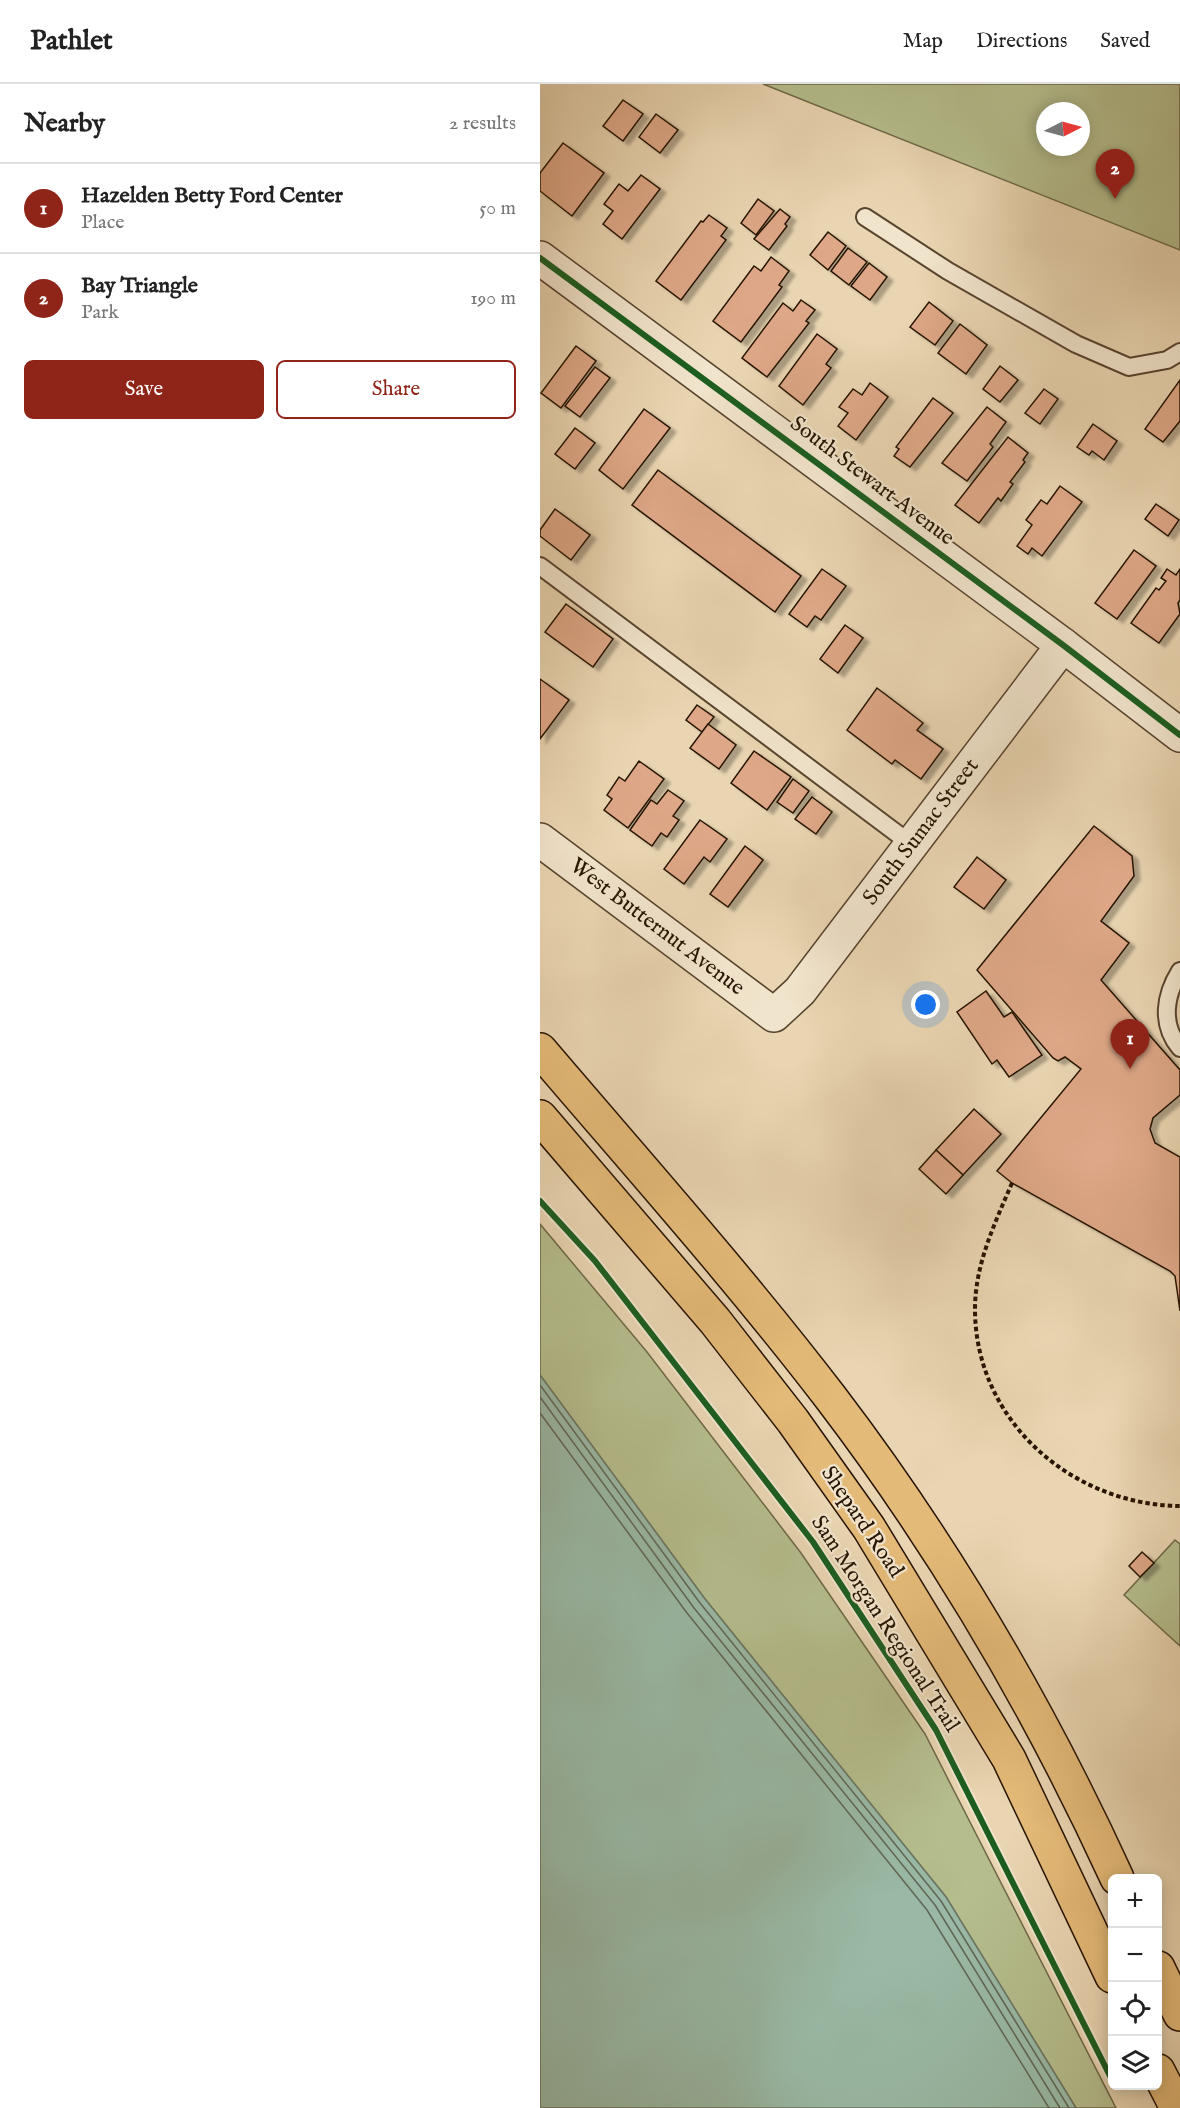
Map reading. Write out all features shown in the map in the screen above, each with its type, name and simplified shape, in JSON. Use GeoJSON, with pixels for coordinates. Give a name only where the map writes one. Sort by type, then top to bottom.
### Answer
{"type":"FeatureCollection","features":[{"type":"Feature","properties":{"kind":"highway","name":"Shepard Road"},"geometry":{"type":"LineString","coordinates":[[540,1050],[750,1296],[832,1399],[911,1510],[982,1623],[1049,1740],[1115,1874]]}},
{"type":"Feature","properties":{"kind":"highway","name":"Shepard Road"},"geometry":{"type":"LineString","coordinates":[[540,1117],[715,1321],[793,1421],[869,1528],[1009,1759],[1108,1966]]}},
{"type":"Feature","properties":{"kind":"highway"},"geometry":{"type":"LineString","coordinates":[[1162,1976],[1180,2014]]}},
{"type":"Feature","properties":{"kind":"highway"},"geometry":{"type":"LineString","coordinates":[[1162,2079],[1177,2108]]}},
{"type":"Feature","properties":{"kind":"street","name":"South Stewart Avenue"},"geometry":{"type":"LineString","coordinates":[[540,258],[1063,645],[1180,735]]}},
{"type":"Feature","properties":{"kind":"street","name":"South Sumac Street"},"geometry":{"type":"LineString","coordinates":[[774,1015],[800,991],[1063,645]]}},
{"type":"Feature","properties":{"kind":"street","name":"West Butternut Avenue"},"geometry":{"type":"LineString","coordinates":[[540,840],[774,1015]]}},
{"type":"Feature","properties":{"kind":"lane"},"geometry":{"type":"LineString","coordinates":[[865,216],[948,271],[1076,344],[1108,358],[1130,367],[1167,360],[1180,352]]}},
{"type":"Feature","properties":{"kind":"lane"},"geometry":{"type":"LineString","coordinates":[[540,566],[911,844]]}},
{"type":"Feature","properties":{"kind":"lane"},"geometry":{"type":"LineString","coordinates":[[1180,971],[1170,986],[1165,1015],[1180,1047]]}},
{"type":"Feature","properties":{"kind":"path"},"geometry":{"type":"LineString","coordinates":[[1012,1183],[991,1231],[979,1270],[975,1310],[980,1350],[992,1388],[1012,1422],[1046,1458],[1079,1482],[1131,1501],[1180,1506]]}},
{"type":"Feature","properties":{"kind":"shaded area"},"geometry":{"type":"Polygon","coordinates":[[[763,84],[1180,84],[1180,250],[763,84]]]}},
{"type":"Feature","properties":{"kind":"shaded area"},"geometry":{"type":"Polygon","coordinates":[[[540,1224],[647,1352],[801,1553],[925,1734],[1116,2108],[1076,2108],[946,1897],[705,1599],[540,1375],[540,1224]]]}},
{"type":"Feature","properties":{"kind":"shaded area"},"geometry":{"type":"Polygon","coordinates":[[[1175,1540],[1180,1544],[1180,1646],[1124,1595],[1175,1540]]]}},
{"type":"Feature","properties":{"kind":"water"},"geometry":{"type":"Polygon","coordinates":[[[540,1375],[705,1599],[946,1897],[1076,2108],[540,2108],[540,1375]]]}},
{"type":"Feature","properties":{"kind":"building"},"geometry":{"type":"Polygon","coordinates":[[[623,100],[643,114],[623,141],[603,126],[623,100]]]}},
{"type":"Feature","properties":{"kind":"building"},"geometry":{"type":"Polygon","coordinates":[[[656,114],[678,130],[660,153],[639,137],[656,114]]]}},
{"type":"Feature","properties":{"kind":"building"},"geometry":{"type":"Polygon","coordinates":[[[563,143],[604,173],[572,216],[540,191],[540,173],[563,143]]]}},
{"type":"Feature","properties":{"kind":"building"},"geometry":{"type":"Polygon","coordinates":[[[641,175],[660,189],[622,239],[603,224],[613,211],[604,204],[619,184],[628,191],[641,175]]]}},
{"type":"Feature","properties":{"kind":"building"},"geometry":{"type":"Polygon","coordinates":[[[758,199],[774,211],[756,235],[741,223],[758,199]]]}},
{"type":"Feature","properties":{"kind":"building"},"geometry":{"type":"Polygon","coordinates":[[[780,209],[790,217],[785,224],[787,226],[769,250],[754,239],[780,209]]]}},
{"type":"Feature","properties":{"kind":"building"},"geometry":{"type":"Polygon","coordinates":[[[709,215],[727,228],[721,236],[726,240],[681,300],[656,281],[701,221],[703,222],[709,215]]]}},
{"type":"Feature","properties":{"kind":"building"},"geometry":{"type":"Polygon","coordinates":[[[828,232],[846,246],[828,270],[810,255],[828,232]]]}},
{"type":"Feature","properties":{"kind":"building"},"geometry":{"type":"Polygon","coordinates":[[[848,248],[867,262],[849,285],[831,271],[848,248]]]}},
{"type":"Feature","properties":{"kind":"building"},"geometry":{"type":"Polygon","coordinates":[[[771,257],[789,271],[779,285],[782,287],[741,342],[713,321],[754,266],[761,271],[771,257]]]}},
{"type":"Feature","properties":{"kind":"building"},"geometry":{"type":"Polygon","coordinates":[[[869,263],[887,277],[870,300],[851,286],[869,263]]]}},
{"type":"Feature","properties":{"kind":"building"},"geometry":{"type":"Polygon","coordinates":[[[801,300],[815,310],[806,321],[809,323],[767,377],[742,358],[783,303],[793,311],[801,300]]]}},
{"type":"Feature","properties":{"kind":"building"},"geometry":{"type":"Polygon","coordinates":[[[929,302],[953,321],[935,345],[910,327],[929,302]]]}},
{"type":"Feature","properties":{"kind":"building"},"geometry":{"type":"Polygon","coordinates":[[[960,324],[987,345],[966,374],[938,353],[960,324]]]}},
{"type":"Feature","properties":{"kind":"building"},"geometry":{"type":"Polygon","coordinates":[[[817,334],[837,349],[826,364],[831,368],[803,405],[779,386],[817,334]]]}},
{"type":"Feature","properties":{"kind":"building"},"geometry":{"type":"Polygon","coordinates":[[[576,346],[596,361],[561,408],[541,393],[576,346]]]}},
{"type":"Feature","properties":{"kind":"building"},"geometry":{"type":"Polygon","coordinates":[[[1000,366],[1018,380],[1000,402],[983,389],[1000,366]]]}},
{"type":"Feature","properties":{"kind":"building"},"geometry":{"type":"Polygon","coordinates":[[[595,367],[610,378],[580,417],[565,406],[595,367]]]}},
{"type":"Feature","properties":{"kind":"building"},"geometry":{"type":"Polygon","coordinates":[[[1180,380],[1180,421],[1163,442],[1145,429],[1180,380]]]}},
{"type":"Feature","properties":{"kind":"building"},"geometry":{"type":"Polygon","coordinates":[[[870,383],[888,397],[856,440],[838,426],[848,413],[839,407],[853,389],[862,395],[870,383]]]}},
{"type":"Feature","properties":{"kind":"building"},"geometry":{"type":"Polygon","coordinates":[[[1044,389],[1058,399],[1040,424],[1025,413],[1044,389]]]}},
{"type":"Feature","properties":{"kind":"building"},"geometry":{"type":"Polygon","coordinates":[[[933,398],[953,413],[910,467],[894,456],[899,449],[896,447],[933,398]]]}},
{"type":"Feature","properties":{"kind":"building"},"geometry":{"type":"Polygon","coordinates":[[[987,407],[1006,422],[990,444],[993,447],[967,481],[942,463],[987,407]]]}},
{"type":"Feature","properties":{"kind":"building"},"geometry":{"type":"Polygon","coordinates":[[[644,409],[670,428],[623,489],[599,470],[644,409]]]}},
{"type":"Feature","properties":{"kind":"building"},"geometry":{"type":"Polygon","coordinates":[[[1093,424],[1117,441],[1104,460],[1092,451],[1089,455],[1077,447],[1093,424]]]}},
{"type":"Feature","properties":{"kind":"building"},"geometry":{"type":"Polygon","coordinates":[[[575,428],[595,443],[575,469],[555,454],[575,428]]]}},
{"type":"Feature","properties":{"kind":"building"},"geometry":{"type":"Polygon","coordinates":[[[1008,437],[1028,453],[1023,460],[1025,462],[1010,482],[1013,484],[1001,501],[998,498],[979,523],[955,505],[1008,437]]]}},
{"type":"Feature","properties":{"kind":"building"},"geometry":{"type":"Polygon","coordinates":[[[658,470],[801,576],[775,612],[632,505],[658,470]]]}},
{"type":"Feature","properties":{"kind":"building"},"geometry":{"type":"Polygon","coordinates":[[[1060,486],[1082,502],[1042,556],[1032,548],[1028,554],[1017,546],[1032,525],[1026,520],[1041,500],[1047,504],[1060,486]]]}},
{"type":"Feature","properties":{"kind":"building"},"geometry":{"type":"Polygon","coordinates":[[[1156,504],[1179,520],[1168,536],[1145,519],[1156,504]]]}},
{"type":"Feature","properties":{"kind":"building"},"geometry":{"type":"Polygon","coordinates":[[[555,509],[590,535],[571,560],[540,536],[540,530],[555,509]]]}},
{"type":"Feature","properties":{"kind":"building"},"geometry":{"type":"Polygon","coordinates":[[[1134,550],[1156,566],[1117,619],[1095,603],[1134,550]]]}},
{"type":"Feature","properties":{"kind":"building"},"geometry":{"type":"Polygon","coordinates":[[[822,569],[846,586],[821,620],[815,616],[807,627],[789,614],[822,569]]]}},
{"type":"Feature","properties":{"kind":"building"},"geometry":{"type":"Polygon","coordinates":[[[1167,569],[1176,575],[1180,569],[1180,600],[1178,603],[1180,614],[1159,643],[1131,623],[1156,588],[1159,590],[1166,581],[1161,578],[1167,569]]]}},
{"type":"Feature","properties":{"kind":"building"},"geometry":{"type":"Polygon","coordinates":[[[566,604],[613,639],[593,667],[545,632],[566,604]]]}},
{"type":"Feature","properties":{"kind":"building"},"geometry":{"type":"Polygon","coordinates":[[[845,625],[863,638],[838,673],[820,659],[845,625]]]}},
{"type":"Feature","properties":{"kind":"building"},"geometry":{"type":"Polygon","coordinates":[[[540,679],[569,700],[540,739],[540,679]]]}},
{"type":"Feature","properties":{"kind":"building"},"geometry":{"type":"Polygon","coordinates":[[[877,688],[923,723],[917,730],[943,749],[921,779],[895,760],[892,764],[847,730],[877,688]]]}},
{"type":"Feature","properties":{"kind":"building"},"geometry":{"type":"Polygon","coordinates":[[[697,705],[714,717],[702,732],[686,720],[697,705]]]}},
{"type":"Feature","properties":{"kind":"building"},"geometry":{"type":"Polygon","coordinates":[[[708,724],[736,745],[719,769],[690,748],[708,724]]]}},
{"type":"Feature","properties":{"kind":"building"},"geometry":{"type":"Polygon","coordinates":[[[754,751],[791,777],[767,810],[731,783],[754,751]]]}},
{"type":"Feature","properties":{"kind":"building"},"geometry":{"type":"Polygon","coordinates":[[[639,761],[664,779],[628,828],[604,810],[612,799],[607,795],[619,777],[625,781],[639,761]]]}},
{"type":"Feature","properties":{"kind":"building"},"geometry":{"type":"Polygon","coordinates":[[[793,779],[809,791],[793,813],[777,802],[793,779]]]}},
{"type":"Feature","properties":{"kind":"building"},"geometry":{"type":"Polygon","coordinates":[[[668,790],[684,801],[673,816],[679,820],[667,837],[661,833],[652,846],[630,830],[651,800],[657,804],[668,790]]]}},
{"type":"Feature","properties":{"kind":"building"},"geometry":{"type":"Polygon","coordinates":[[[812,797],[832,812],[816,834],[795,819],[812,797]]]}},
{"type":"Feature","properties":{"kind":"building"},"geometry":{"type":"Polygon","coordinates":[[[700,820],[727,839],[710,862],[704,857],[684,884],[664,869],[700,820]]]}},
{"type":"Feature","properties":{"kind":"building"},"geometry":{"type":"Polygon","coordinates":[[[1094,826],[1132,856],[1134,876],[1101,921],[1129,943],[1101,980],[1180,1070],[1180,1095],[1153,1118],[1150,1129],[1155,1143],[1180,1157],[1180,1311],[1175,1276],[1170,1271],[1012,1183],[997,1171],[1081,1069],[1065,1057],[1058,1061],[1053,1058],[977,970],[1094,826]]]}},
{"type":"Feature","properties":{"kind":"building"},"geometry":{"type":"Polygon","coordinates":[[[745,846],[763,860],[728,907],[710,894],[745,846]]]}},
{"type":"Feature","properties":{"kind":"building"},"geometry":{"type":"Polygon","coordinates":[[[977,857],[1006,880],[984,909],[954,887],[977,857]]]}},
{"type":"Feature","properties":{"kind":"building"},"geometry":{"type":"Polygon","coordinates":[[[986,991],[1004,1017],[1012,1012],[1042,1055],[1009,1077],[997,1060],[992,1064],[957,1012],[986,991]]]}},
{"type":"Feature","properties":{"kind":"building"},"geometry":{"type":"Polygon","coordinates":[[[974,1109],[1001,1134],[963,1175],[936,1150],[974,1109]]]}},
{"type":"Feature","properties":{"kind":"building"},"geometry":{"type":"Polygon","coordinates":[[[936,1150],[963,1175],[946,1194],[919,1169],[936,1150]]]}},
{"type":"Feature","properties":{"kind":"building"},"geometry":{"type":"Polygon","coordinates":[[[1142,1552],[1154,1563],[1140,1577],[1129,1566],[1142,1552]]]}},
{"type":"Feature","properties":{"kind":"cycle path"},"geometry":{"type":"LineString","coordinates":[[540,258],[1063,645],[1180,735]]}},
{"type":"Feature","properties":{"kind":"cycle path","name":"Sam Morgan Regional Trail"},"geometry":{"type":"LineString","coordinates":[[540,1201],[595,1261],[813,1542],[936,1730],[1108,2072]]}},
{"type":"Feature","properties":{"kind":"place","name":"Bay Triangle"},"geometry":{"type":"Point","coordinates":[1115,199]}},
{"type":"Feature","properties":{"kind":"place","name":"Hazelden Betty Ford Center"},"geometry":{"type":"Point","coordinates":[1130,1069]}}]}
